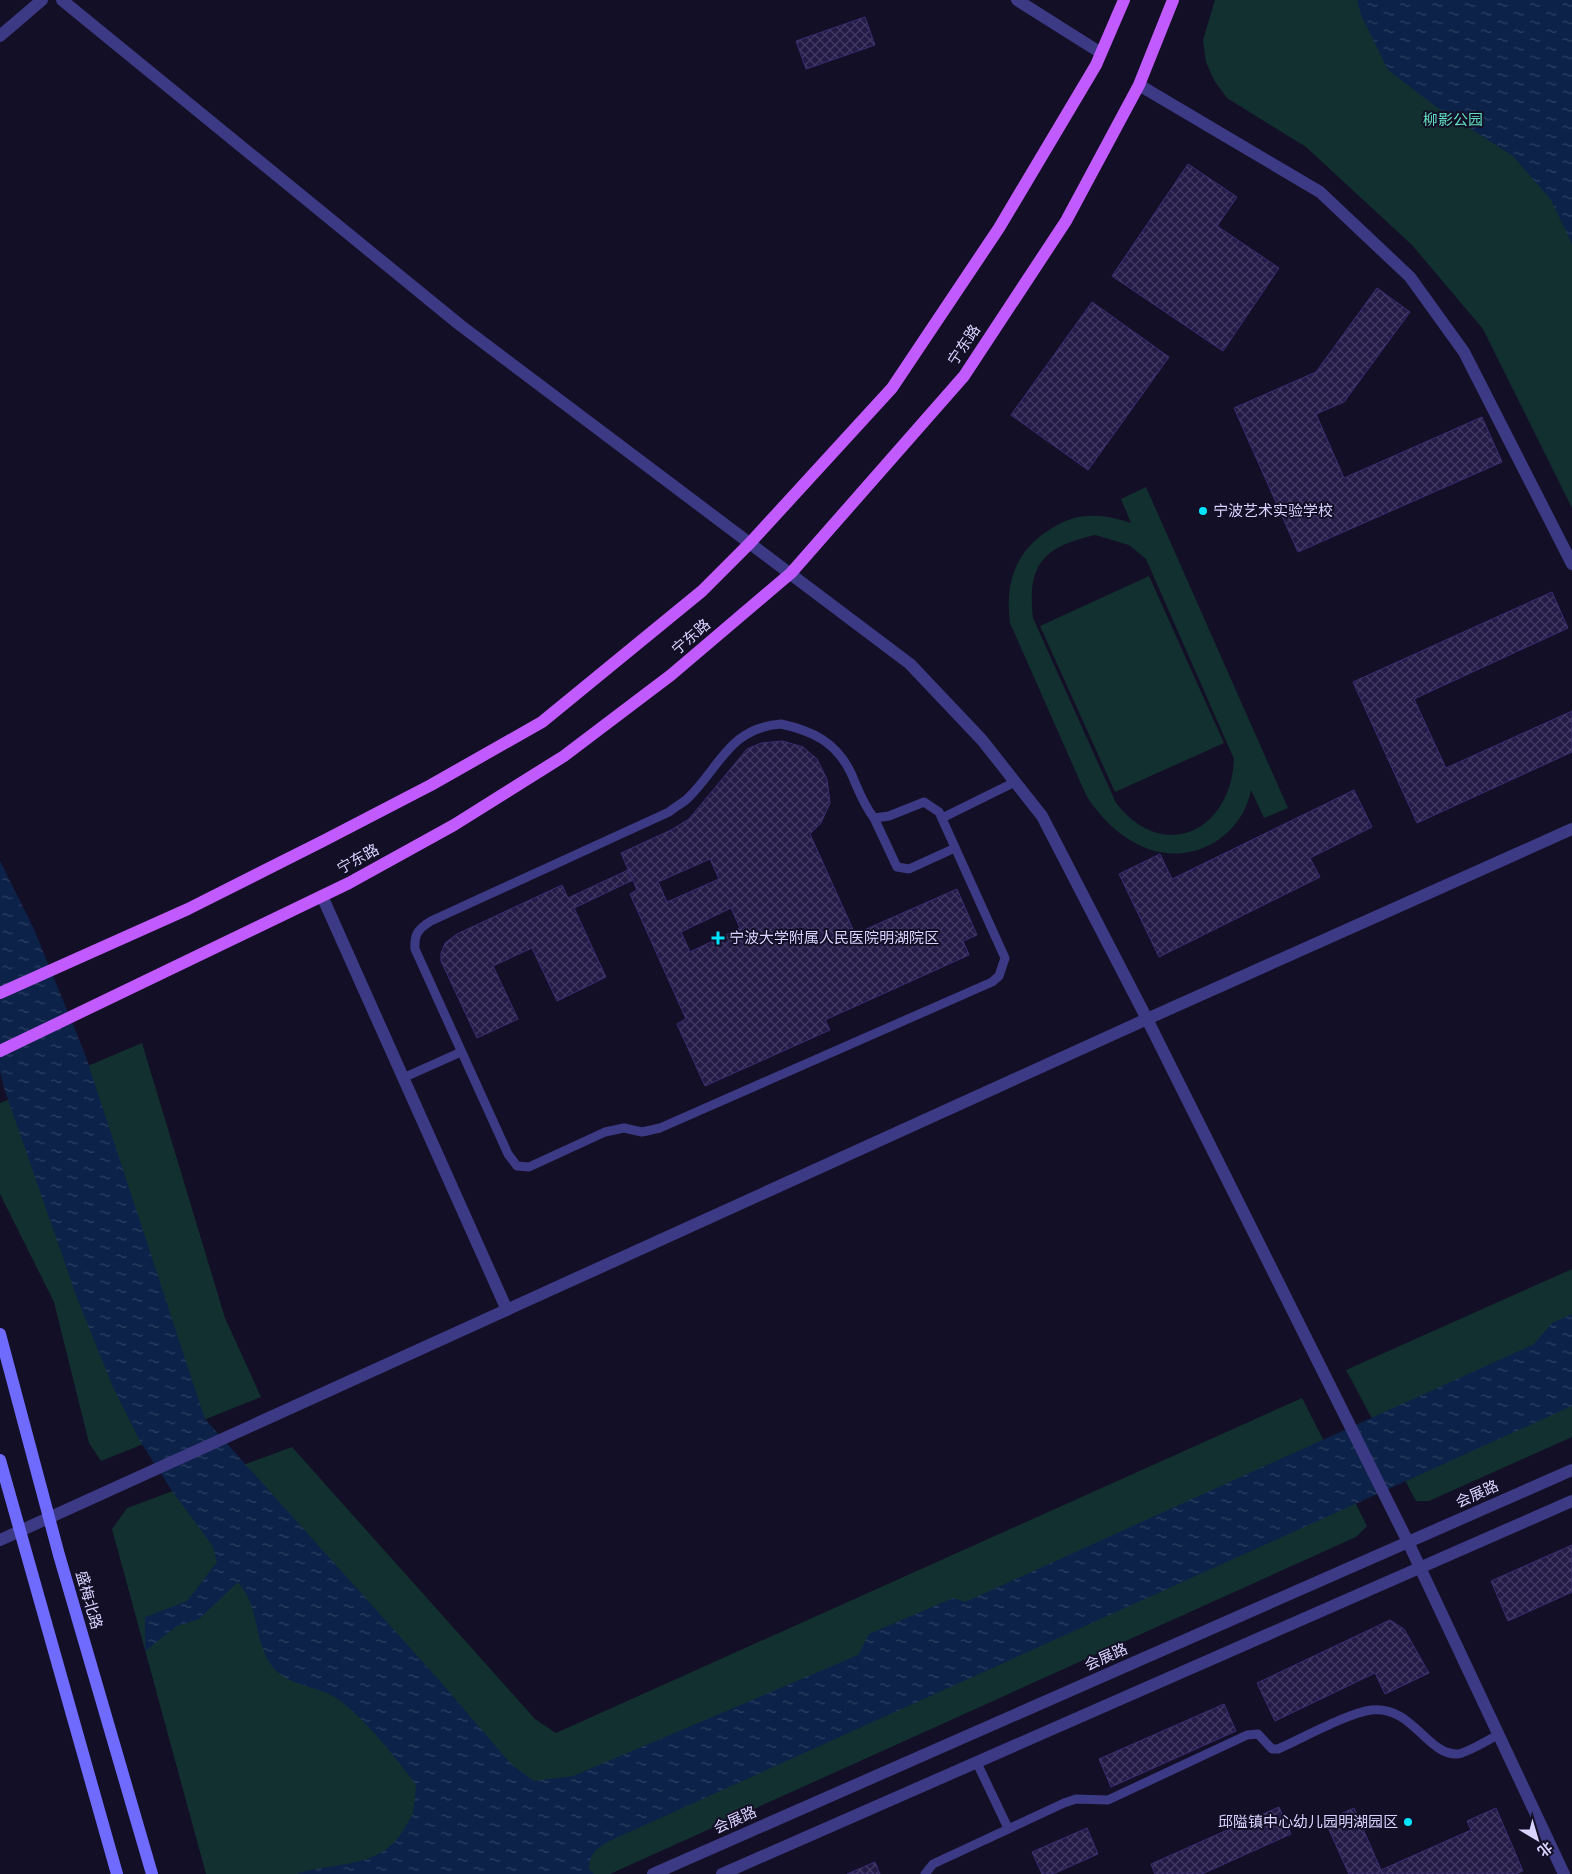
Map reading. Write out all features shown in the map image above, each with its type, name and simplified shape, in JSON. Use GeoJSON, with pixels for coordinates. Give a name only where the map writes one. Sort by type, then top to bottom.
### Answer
{"type":"FeatureCollection","features":[{"type":"Feature","properties":{"kind":"main road","name":"宁东路"},"geometry":{"type":"LineString","coordinates":[[0,993],[188,909],[317,845],[431,785],[542,722],[702,591],[750,543],[892,388],[999,228],[1101,53],[1124,0]]}},
{"type":"Feature","properties":{"kind":"main road","name":"宁东路"},"geometry":{"type":"LineString","coordinates":[[0,1051],[322,896],[454,825],[564,756],[671,676],[791,573],[964,376],[1066,221],[1139,85],[1173,0]]}},
{"type":"Feature","properties":{"kind":"main road","name":"盛梅北路"},"geometry":{"type":"LineString","coordinates":[[0,1334],[50,1518],[152,1874]]}},
{"type":"Feature","properties":{"kind":"main road"},"geometry":{"type":"LineString","coordinates":[[0,1460],[118,1874]]}},
{"type":"Feature","properties":{"kind":"street"},"geometry":{"type":"LineString","coordinates":[[0,36],[42,0]]}},
{"type":"Feature","properties":{"kind":"street"},"geometry":{"type":"LineString","coordinates":[[62,0],[460,325],[910,664],[982,740],[1042,816],[1147,1019],[1408,1542],[1564,1874]]}},
{"type":"Feature","properties":{"kind":"street"},"geometry":{"type":"LineString","coordinates":[[1017,0],[1101,53]]}},
{"type":"Feature","properties":{"kind":"street"},"geometry":{"type":"LineString","coordinates":[[1139,85],[1320,192],[1410,277],[1464,352],[1572,564]]}},
{"type":"Feature","properties":{"kind":"street"},"geometry":{"type":"LineString","coordinates":[[0,1540],[1147,1019],[1572,829]]}},
{"type":"Feature","properties":{"kind":"street"},"geometry":{"type":"LineString","coordinates":[[322,896],[507,1310]]}},
{"type":"Feature","properties":{"kind":"street","name":"会展路"},"geometry":{"type":"LineString","coordinates":[[653,1874],[1572,1470]]}},
{"type":"Feature","properties":{"kind":"street"},"geometry":{"type":"LineString","coordinates":[[722,1874],[1572,1501]]}},
{"type":"Feature","properties":{"kind":"lane"},"geometry":{"type":"LineString","coordinates":[[874,818],[889,816],[924,802],[939,812],[956,848],[1005,958],[999,976],[992,982],[660,1128],[642,1132],[624,1128],[605,1132],[529,1167],[517,1166],[508,1154],[415,949],[414,937],[420,928],[669,812],[688,798],[721,755],[744,734],[764,725],[780,724],[807,730],[829,743],[850,771],[897,867],[909,869],[956,848]]}},
{"type":"Feature","properties":{"kind":"lane"},"geometry":{"type":"LineString","coordinates":[[942,818],[1015,782]]}},
{"type":"Feature","properties":{"kind":"lane"},"geometry":{"type":"LineString","coordinates":[[403,1078],[461,1052]]}},
{"type":"Feature","properties":{"kind":"lane"},"geometry":{"type":"LineString","coordinates":[[925,1874],[933,1864],[1008,1828],[1076,1799],[1108,1800],[1247,1735],[1258,1734],[1272,1749],[1278,1749],[1352,1716],[1371,1710],[1393,1713],[1415,1726],[1444,1752],[1458,1755],[1498,1735]]}},
{"type":"Feature","properties":{"kind":"lane"},"geometry":{"type":"LineString","coordinates":[[977,1762],[1008,1828]]}},
{"type":"Feature","properties":{"kind":"green space","name":"柳影公园"},"geometry":{"type":"Polygon","coordinates":[[[1215,0],[1572,0],[1572,508],[1483,329],[1412,245],[1306,147],[1227,98],[1214,80],[1206,62],[1203,40],[1215,0]]]}},
{"type":"Feature","properties":{"kind":"green space"},"geometry":{"type":"Polygon","coordinates":[[[1146,487],[1288,808],[1264,818],[1251,790],[1243,813],[1228,832],[1215,842],[1196,850],[1178,854],[1159,852],[1125,837],[1097,811],[1086,795],[1010,623],[1009,596],[1011,583],[1019,560],[1026,550],[1051,529],[1077,517],[1100,516],[1131,523],[1121,499],[1146,487]],[[1095,535],[1063,545],[1051,552],[1036,571],[1032,599],[1033,618],[1116,803],[1135,822],[1154,832],[1174,835],[1192,831],[1208,821],[1221,805],[1230,784],[1234,759],[1146,559],[1129,545],[1095,535]]]}},
{"type":"Feature","properties":{"kind":"green space"},"geometry":{"type":"Polygon","coordinates":[[[1149,576],[1224,743],[1115,792],[1040,626],[1149,576]]]}},
{"type":"Feature","properties":{"kind":"green space"},"geometry":{"type":"Polygon","coordinates":[[[142,1043],[225,1318],[261,1397],[101,1461],[89,1443],[54,1302],[0,1194],[0,1103],[142,1043]]]}},
{"type":"Feature","properties":{"kind":"green space"},"geometry":{"type":"Polygon","coordinates":[[[1572,1269],[1572,1437],[1429,1501],[1416,1501],[1346,1370],[1572,1269]]]}},
{"type":"Feature","properties":{"kind":"green space"},"geometry":{"type":"Polygon","coordinates":[[[1302,1398],[1367,1526],[1356,1537],[610,1874],[206,1874],[112,1529],[127,1508],[292,1447],[535,1719],[556,1733],[1302,1398]]]}},
{"type":"Feature","properties":{"kind":"water"},"geometry":{"type":"Polygon","coordinates":[[[1357,0],[1572,0],[1572,244],[1551,200],[1513,156],[1435,106],[1388,70],[1361,15],[1357,0]]]}},
{"type":"Feature","properties":{"kind":"water"},"geometry":{"type":"Polygon","coordinates":[[[0,861],[33,927],[85,1054],[205,1419],[439,1680],[512,1765],[534,1781],[573,1776],[858,1655],[869,1634],[953,1598],[965,1602],[1534,1344],[1552,1323],[1572,1314],[1572,1406],[614,1839],[600,1847],[593,1854],[589,1869],[594,1874],[296,1874],[356,1862],[383,1852],[394,1842],[412,1816],[416,1785],[388,1749],[351,1710],[329,1694],[292,1681],[272,1666],[261,1645],[250,1602],[238,1582],[199,1619],[177,1626],[145,1651],[145,1617],[187,1601],[217,1562],[212,1545],[172,1491],[140,1441],[113,1387],[77,1298],[4,1088],[0,1072],[0,861]]]}},
{"type":"Feature","properties":{"kind":"building"},"geometry":{"type":"Polygon","coordinates":[[[865,17],[875,45],[806,69],[796,41],[865,17]]]}},
{"type":"Feature","properties":{"kind":"building"},"geometry":{"type":"Polygon","coordinates":[[[1188,164],[1237,197],[1217,226],[1279,268],[1223,351],[1112,276],[1188,164]]]}},
{"type":"Feature","properties":{"kind":"building"},"geometry":{"type":"Polygon","coordinates":[[[1377,288],[1410,312],[1344,402],[1316,414],[1344,478],[1482,417],[1502,462],[1298,552],[1234,408],[1316,372],[1377,288]]]}},
{"type":"Feature","properties":{"kind":"building"},"geometry":{"type":"Polygon","coordinates":[[[1092,302],[1169,357],[1088,470],[1011,415],[1092,302]]]}},
{"type":"Feature","properties":{"kind":"building"},"geometry":{"type":"Polygon","coordinates":[[[1552,592],[1568,628],[1414,699],[1446,768],[1572,711],[1572,752],[1417,823],[1353,682],[1552,592]]]}},
{"type":"Feature","properties":{"kind":"building"},"geometry":{"type":"Polygon","coordinates":[[[783,741],[803,747],[817,759],[827,779],[830,803],[821,823],[810,834],[855,934],[957,889],[977,935],[963,941],[969,955],[825,1020],[830,1030],[705,1086],[677,1024],[686,1019],[630,894],[637,890],[621,853],[671,830],[689,819],[747,749],[761,743],[783,741]],[[710,859],[658,882],[667,902],[719,879],[710,859]],[[731,908],[681,932],[690,952],[740,928],[731,908]]]}},
{"type":"Feature","properties":{"kind":"building"},"geometry":{"type":"Polygon","coordinates":[[[1354,790],[1372,827],[1310,858],[1320,877],[1159,957],[1119,874],[1160,854],[1172,879],[1354,790]]]}},
{"type":"Feature","properties":{"kind":"building"},"geometry":{"type":"Polygon","coordinates":[[[628,870],[633,880],[574,908],[606,977],[557,1001],[532,948],[493,966],[518,1019],[477,1038],[441,961],[441,953],[445,943],[457,934],[562,885],[568,898],[628,870]]]}},
{"type":"Feature","properties":{"kind":"building"},"geometry":{"type":"Polygon","coordinates":[[[1572,1545],[1572,1592],[1508,1621],[1491,1581],[1572,1545]]]}},
{"type":"Feature","properties":{"kind":"building"},"geometry":{"type":"Polygon","coordinates":[[[1390,1620],[1404,1629],[1429,1673],[1385,1694],[1375,1673],[1275,1721],[1257,1683],[1390,1620]]]}},
{"type":"Feature","properties":{"kind":"building"},"geometry":{"type":"Polygon","coordinates":[[[1224,1704],[1236,1731],[1111,1787],[1099,1759],[1224,1704]]]}},
{"type":"Feature","properties":{"kind":"building"},"geometry":{"type":"Polygon","coordinates":[[[1279,1807],[1291,1834],[1202,1874],[1155,1874],[1151,1864],[1279,1807]]]}},
{"type":"Feature","properties":{"kind":"building"},"geometry":{"type":"Polygon","coordinates":[[[1354,1808],[1381,1870],[1471,1830],[1467,1821],[1496,1808],[1523,1871],[1516,1874],[1349,1874],[1325,1821],[1354,1808]]]}},
{"type":"Feature","properties":{"kind":"building"},"geometry":{"type":"Polygon","coordinates":[[[1087,1828],[1098,1854],[1053,1874],[1042,1874],[1032,1852],[1087,1828]]]}},
{"type":"Feature","properties":{"kind":"building"},"geometry":{"type":"Polygon","coordinates":[[[875,1862],[880,1874],[847,1874],[875,1862]]]}},
{"type":"Feature","properties":{"kind":"place","name":"宁波艺术实验学校"},"geometry":{"type":"Point","coordinates":[1203,511]}},
{"type":"Feature","properties":{"kind":"place","name":"宁波大学附属人民医院明湖院区"},"geometry":{"type":"Point","coordinates":[718,938]}},
{"type":"Feature","properties":{"kind":"place","name":"邱隘镇中心幼儿园明湖园区"},"geometry":{"type":"Point","coordinates":[1408,1822]}}]}
